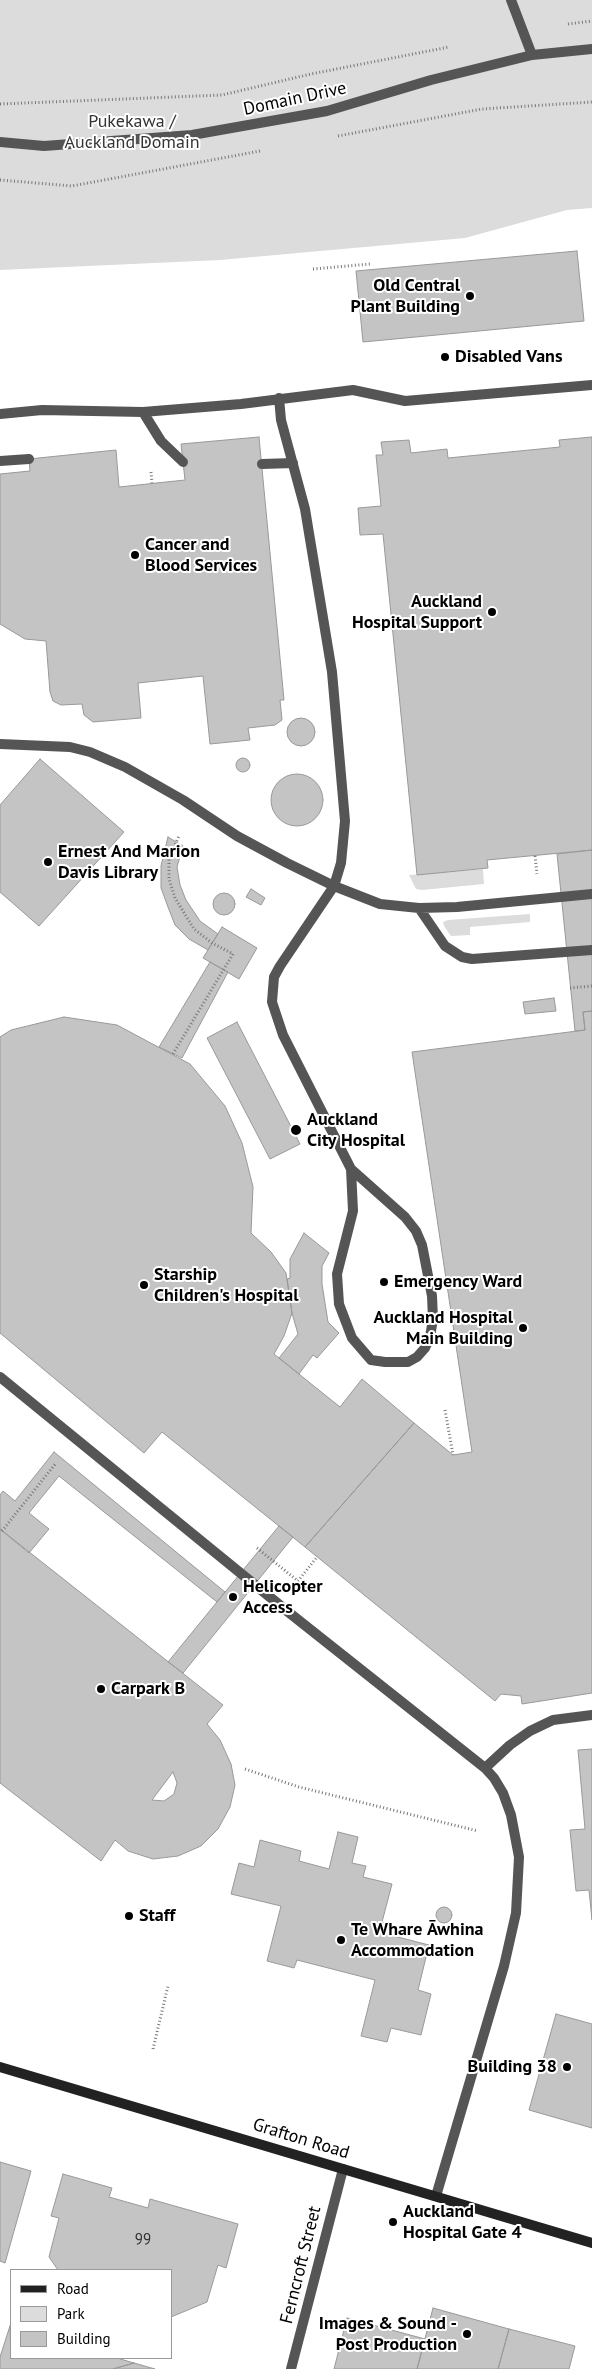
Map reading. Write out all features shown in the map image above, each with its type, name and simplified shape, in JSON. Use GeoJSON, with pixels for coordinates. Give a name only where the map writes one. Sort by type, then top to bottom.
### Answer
{"type":"FeatureCollection","features":[{"type":"Feature","properties":{"kind":"main road","name":"Grafton Road"},"geometry":{"type":"LineString","coordinates":[[0,2067],[592,2242]]}},
{"type":"Feature","properties":{"kind":"street"},"geometry":{"type":"LineString","coordinates":[[511,0],[532,55]]}},
{"type":"Feature","properties":{"kind":"street","name":"Domain Drive"},"geometry":{"type":"LineString","coordinates":[[0,142],[44,146],[192,135],[327,111],[431,80],[532,55],[592,49]]}},
{"type":"Feature","properties":{"kind":"street"},"geometry":{"type":"LineString","coordinates":[[0,414],[42,410],[143,412],[241,404],[353,390],[405,401],[592,386]]}},
{"type":"Feature","properties":{"kind":"street"},"geometry":{"type":"LineString","coordinates":[[279,398],[281,420],[305,509],[330,662],[341,762],[344,847],[334,886],[280,966],[274,978],[272,1002],[283,1036],[351,1169],[405,1217],[416,1231],[422,1245],[432,1296],[433,1319],[430,1337],[425,1348],[417,1357],[408,1362],[392,1363],[371,1360],[352,1338],[338,1304],[337,1274],[353,1211],[351,1169]]}},
{"type":"Feature","properties":{"kind":"street"},"geometry":{"type":"LineString","coordinates":[[143,412],[161,442],[183,462]]}},
{"type":"Feature","properties":{"kind":"street"},"geometry":{"type":"LineString","coordinates":[[0,461],[29,459]]}},
{"type":"Feature","properties":{"kind":"street"},"geometry":{"type":"LineString","coordinates":[[262,464],[293,463]]}},
{"type":"Feature","properties":{"kind":"street"},"geometry":{"type":"LineString","coordinates":[[0,744],[70,747],[90,752],[125,767],[237,836],[287,863],[334,886],[380,904],[418,908],[592,894]]}},
{"type":"Feature","properties":{"kind":"street"},"geometry":{"type":"LineString","coordinates":[[418,908],[445,946],[462,958],[472,959],[592,950]]}},
{"type":"Feature","properties":{"kind":"street"},"geometry":{"type":"LineString","coordinates":[[0,1377],[287,1611],[485,1768],[503,1793],[513,1822],[519,1857],[517,1904],[504,1966],[436,2196]]}},
{"type":"Feature","properties":{"kind":"street"},"geometry":{"type":"LineString","coordinates":[[485,1768],[510,1745],[530,1731],[553,1720],[592,1715]]}},
{"type":"Feature","properties":{"kind":"street","name":"Ferncroft Street"},"geometry":{"type":"LineString","coordinates":[[291,2369],[343,2168]]}},
{"type":"Feature","properties":{"kind":"path"},"geometry":{"type":"LineString","coordinates":[[523,30],[592,21]]}},
{"type":"Feature","properties":{"kind":"path"},"geometry":{"type":"LineString","coordinates":[[0,104],[222,95],[311,74],[454,46]]}},
{"type":"Feature","properties":{"kind":"path"},"geometry":{"type":"LineString","coordinates":[[314,269],[370,264]]}},
{"type":"Feature","properties":{"kind":"path"},"geometry":{"type":"LineString","coordinates":[[151,472],[152,483]]}},
{"type":"Feature","properties":{"kind":"path"},"geometry":{"type":"LineString","coordinates":[[173,1054],[233,954],[212,943],[194,929],[175,898],[169,879],[169,858],[179,836]]}},
{"type":"Feature","properties":{"kind":"path"},"geometry":{"type":"LineString","coordinates":[[535,856],[536,868]]}},
{"type":"Feature","properties":{"kind":"path"},"geometry":{"type":"LineString","coordinates":[[570,988],[592,986]]}},
{"type":"Feature","properties":{"kind":"path"},"geometry":{"type":"LineString","coordinates":[[445,1410],[453,1455]]}},
{"type":"Feature","properties":{"kind":"path"},"geometry":{"type":"LineString","coordinates":[[2,1531],[56,1463]]}},
{"type":"Feature","properties":{"kind":"path"},"geometry":{"type":"LineString","coordinates":[[257,1548],[298,1581],[317,1557]]}},
{"type":"Feature","properties":{"kind":"path"},"geometry":{"type":"LineString","coordinates":[[245,1769],[299,1787],[478,1831]]}},
{"type":"Feature","properties":{"kind":"path"},"geometry":{"type":"LineString","coordinates":[[153,2048],[168,1986]]}},
{"type":"Feature","properties":{"kind":"green space","name":"Pukekawa / Auckland Domain"},"geometry":{"type":"Polygon","coordinates":[[[0,0],[592,0],[592,208],[567,210],[465,238],[220,260],[0,270],[0,0]]]}},
{"type":"Feature","properties":{"kind":"green space"},"geometry":{"type":"Polygon","coordinates":[[[483,869],[484,884],[422,890],[416,889],[409,875],[483,869]]]}},
{"type":"Feature","properties":{"kind":"green space"},"geometry":{"type":"Polygon","coordinates":[[[530,914],[530,922],[470,927],[470,935],[451,936],[443,922],[448,920],[530,914]]]}},
{"type":"Feature","properties":{"kind":"building","name":"Old Central Plant Building"},"geometry":{"type":"Polygon","coordinates":[[[577,251],[584,321],[363,342],[356,271],[577,251]]]}},
{"type":"Feature","properties":{"kind":"building","name":"Cancer and Blood Services"},"geometry":{"type":"Polygon","coordinates":[[[259,437],[284,700],[280,700],[282,720],[275,725],[248,728],[250,740],[210,744],[203,676],[138,683],[141,718],[93,722],[84,715],[82,704],[61,705],[53,701],[50,692],[46,641],[25,639],[0,624],[0,474],[30,471],[29,459],[116,450],[119,487],[185,480],[181,444],[259,437]]]}},
{"type":"Feature","properties":{"kind":"building","name":"Auckland Hospital Support"},"geometry":{"type":"Polygon","coordinates":[[[592,437],[592,850],[487,860],[488,868],[417,875],[383,534],[360,535],[358,508],[381,506],[376,455],[383,455],[381,442],[409,440],[411,453],[447,449],[448,458],[560,447],[559,440],[592,437]]]}},
{"type":"Feature","properties":{"kind":"building"},"geometry":{"type":"Polygon","coordinates":[[[301,718],[311,722],[315,732],[311,742],[301,746],[291,742],[287,732],[291,722],[301,718]]]}},
{"type":"Feature","properties":{"kind":"building"},"geometry":{"type":"Polygon","coordinates":[[[243,758],[248,760],[250,765],[248,770],[243,772],[238,770],[236,765],[238,760],[243,758]]]}},
{"type":"Feature","properties":{"kind":"building","name":"Ernest And Marion Davis Library"},"geometry":{"type":"Polygon","coordinates":[[[40,759],[124,832],[39,926],[0,892],[0,805],[40,759]]]}},
{"type":"Feature","properties":{"kind":"building"},"geometry":{"type":"Polygon","coordinates":[[[292,774],[302,774],[316,781],[323,795],[323,805],[316,819],[302,826],[292,826],[282,822],[275,815],[271,805],[271,795],[275,785],[282,778],[292,774]]]}},
{"type":"Feature","properties":{"kind":"building"},"geometry":{"type":"Polygon","coordinates":[[[168,837],[183,846],[177,867],[180,885],[186,900],[200,921],[218,934],[208,950],[189,939],[175,925],[161,888],[161,866],[168,837]]]}},
{"type":"Feature","properties":{"kind":"building"},"geometry":{"type":"Polygon","coordinates":[[[592,850],[592,1011],[583,1012],[585,1030],[575,1031],[557,854],[592,850]]]}},
{"type":"Feature","properties":{"kind":"building"},"geometry":{"type":"Polygon","coordinates":[[[251,889],[265,898],[261,905],[246,897],[251,889]]]}},
{"type":"Feature","properties":{"kind":"building"},"geometry":{"type":"Polygon","coordinates":[[[224,893],[232,896],[235,904],[232,912],[224,915],[216,912],[213,904],[216,896],[224,893]]]}},
{"type":"Feature","properties":{"kind":"building"},"geometry":{"type":"Polygon","coordinates":[[[222,927],[257,948],[239,979],[203,958],[222,927]]]}},
{"type":"Feature","properties":{"kind":"building"},"geometry":{"type":"Polygon","coordinates":[[[210,962],[228,972],[182,1058],[159,1047],[210,962]]]}},
{"type":"Feature","properties":{"kind":"building"},"geometry":{"type":"Polygon","coordinates":[[[554,998],[556,1011],[525,1014],[523,1002],[554,998]]]}},
{"type":"Feature","properties":{"kind":"building","name":"Auckland Hospital Main Building"},"geometry":{"type":"Polygon","coordinates":[[[592,1011],[592,1693],[522,1704],[521,1696],[501,1694],[495,1701],[305,1547],[414,1423],[453,1455],[472,1452],[412,1052],[585,1030],[583,1012],[592,1011]]]}},
{"type":"Feature","properties":{"kind":"building","name":"Starship Children's Hospital"},"geometry":{"type":"Polygon","coordinates":[[[64,1017],[117,1025],[190,1064],[225,1106],[242,1143],[253,1187],[251,1233],[271,1252],[286,1273],[292,1313],[284,1336],[274,1354],[340,1407],[362,1379],[414,1423],[305,1547],[162,1432],[144,1453],[0,1333],[0,1037],[11,1030],[64,1017]]]}},
{"type":"Feature","properties":{"kind":"building"},"geometry":{"type":"Polygon","coordinates":[[[237,1022],[300,1144],[270,1159],[207,1038],[237,1022]]]}},
{"type":"Feature","properties":{"kind":"building"},"geometry":{"type":"Polygon","coordinates":[[[304,1233],[329,1253],[322,1266],[322,1284],[328,1322],[339,1333],[317,1358],[313,1355],[299,1374],[279,1358],[298,1334],[292,1313],[287,1279],[290,1278],[290,1259],[304,1233]]]}},
{"type":"Feature","properties":{"kind":"building"},"geometry":{"type":"Polygon","coordinates":[[[54,1452],[225,1592],[217,1602],[59,1476],[29,1513],[49,1529],[29,1553],[0,1529],[0,1495],[3,1491],[15,1501],[54,1452]]]}},
{"type":"Feature","properties":{"kind":"building","name":"Helicopter Access"},"geometry":{"type":"Polygon","coordinates":[[[279,1526],[293,1537],[183,1673],[168,1662],[279,1526]]]}},
{"type":"Feature","properties":{"kind":"building","name":"Carpark B"},"geometry":{"type":"Polygon","coordinates":[[[0,1529],[223,1705],[207,1724],[220,1740],[231,1764],[235,1785],[230,1807],[218,1829],[201,1846],[178,1856],[153,1859],[128,1851],[115,1840],[101,1861],[0,1783],[0,1529]],[[173,1772],[152,1800],[164,1801],[174,1794],[177,1783],[173,1772]]]}},
{"type":"Feature","properties":{"kind":"building"},"geometry":{"type":"Polygon","coordinates":[[[592,1749],[592,1920],[589,1890],[576,1891],[570,1830],[585,1829],[578,1750],[592,1749]]]}},
{"type":"Feature","properties":{"kind":"building","name":"Te Whare Āwhina Accommodation"},"geometry":{"type":"Polygon","coordinates":[[[338,1832],[358,1837],[352,1863],[366,1866],[363,1877],[392,1884],[382,1922],[393,1925],[390,1935],[429,1945],[418,1990],[431,1994],[421,2035],[391,2028],[387,2042],[361,2036],[375,1980],[297,1960],[294,1968],[267,1961],[281,1906],[231,1894],[239,1863],[254,1867],[260,1840],[301,1851],[299,1861],[329,1869],[338,1832]]]}},
{"type":"Feature","properties":{"kind":"building"},"geometry":{"type":"Polygon","coordinates":[[[444,1907],[452,1915],[444,1923],[436,1915],[444,1907]]]}},
{"type":"Feature","properties":{"kind":"building","name":"Building 38"},"geometry":{"type":"Polygon","coordinates":[[[556,2014],[592,2024],[592,2128],[529,2110],[556,2014]]]}},
{"type":"Feature","properties":{"kind":"building"},"geometry":{"type":"Polygon","coordinates":[[[0,2162],[31,2171],[5,2263],[0,2261],[0,2162]]]}},
{"type":"Feature","properties":{"kind":"building"},"geometry":{"type":"Polygon","coordinates":[[[63,2174],[112,2188],[109,2197],[148,2208],[150,2199],[238,2224],[226,2268],[218,2265],[207,2302],[172,2317],[172,2269],[57,2269],[49,2257],[59,2218],[51,2216],[63,2174]]]}},
{"type":"Feature","properties":{"kind":"building","name":"Images & Sound - Post Production"},"geometry":{"type":"Polygon","coordinates":[[[433,2308],[509,2329],[498,2369],[417,2369],[433,2308]]]}},
{"type":"Feature","properties":{"kind":"building"},"geometry":{"type":"Polygon","coordinates":[[[347,2318],[425,2339],[417,2369],[334,2369],[347,2318]]]}},
{"type":"Feature","properties":{"kind":"building"},"geometry":{"type":"Polygon","coordinates":[[[10,2326],[10,2359],[120,2359],[134,2363],[113,2369],[0,2369],[0,2357],[10,2326]]]}},
{"type":"Feature","properties":{"kind":"building"},"geometry":{"type":"Polygon","coordinates":[[[509,2329],[575,2346],[569,2369],[498,2369],[509,2329]]]}},
{"type":"Feature","properties":{"kind":"building"},"geometry":{"type":"Polygon","coordinates":[[[134,2363],[155,2369],[113,2369],[134,2363]]]}},
{"type":"Feature","properties":{"kind":"place","name":"Old Central Plant Building"},"geometry":{"type":"Point","coordinates":[470,296]}},
{"type":"Feature","properties":{"kind":"place","name":"Disabled Vans"},"geometry":{"type":"Point","coordinates":[445,357]}},
{"type":"Feature","properties":{"kind":"place","name":"Cancer and Blood Services"},"geometry":{"type":"Point","coordinates":[135,555]}},
{"type":"Feature","properties":{"kind":"place","name":"Auckland Hospital Support"},"geometry":{"type":"Point","coordinates":[492,612]}},
{"type":"Feature","properties":{"kind":"place","name":"Ernest And Marion Davis Library"},"geometry":{"type":"Point","coordinates":[48,862]}},
{"type":"Feature","properties":{"kind":"place","name":"Auckland City Hospital"},"geometry":{"type":"Point","coordinates":[296,1130]}},
{"type":"Feature","properties":{"kind":"place","name":"Emergency Ward"},"geometry":{"type":"Point","coordinates":[384,1282]}},
{"type":"Feature","properties":{"kind":"place","name":"Starship Children's Hospital"},"geometry":{"type":"Point","coordinates":[144,1285]}},
{"type":"Feature","properties":{"kind":"place","name":"Auckland Hospital Main Building"},"geometry":{"type":"Point","coordinates":[523,1328]}},
{"type":"Feature","properties":{"kind":"place","name":"Helicopter Access"},"geometry":{"type":"Point","coordinates":[233,1597]}},
{"type":"Feature","properties":{"kind":"place","name":"Carpark B"},"geometry":{"type":"Point","coordinates":[101,1689]}},
{"type":"Feature","properties":{"kind":"place","name":"Staff"},"geometry":{"type":"Point","coordinates":[129,1916]}},
{"type":"Feature","properties":{"kind":"place","name":"Te Whare Āwhina Accommodation"},"geometry":{"type":"Point","coordinates":[341,1940]}},
{"type":"Feature","properties":{"kind":"place","name":"Building 38"},"geometry":{"type":"Point","coordinates":[567,2067]}},
{"type":"Feature","properties":{"kind":"place","name":"Auckland Hospital Gate 4"},"geometry":{"type":"Point","coordinates":[393,2222]}},
{"type":"Feature","properties":{"kind":"place","name":"Images & Sound - Post Production"},"geometry":{"type":"Point","coordinates":[467,2334]}}]}
